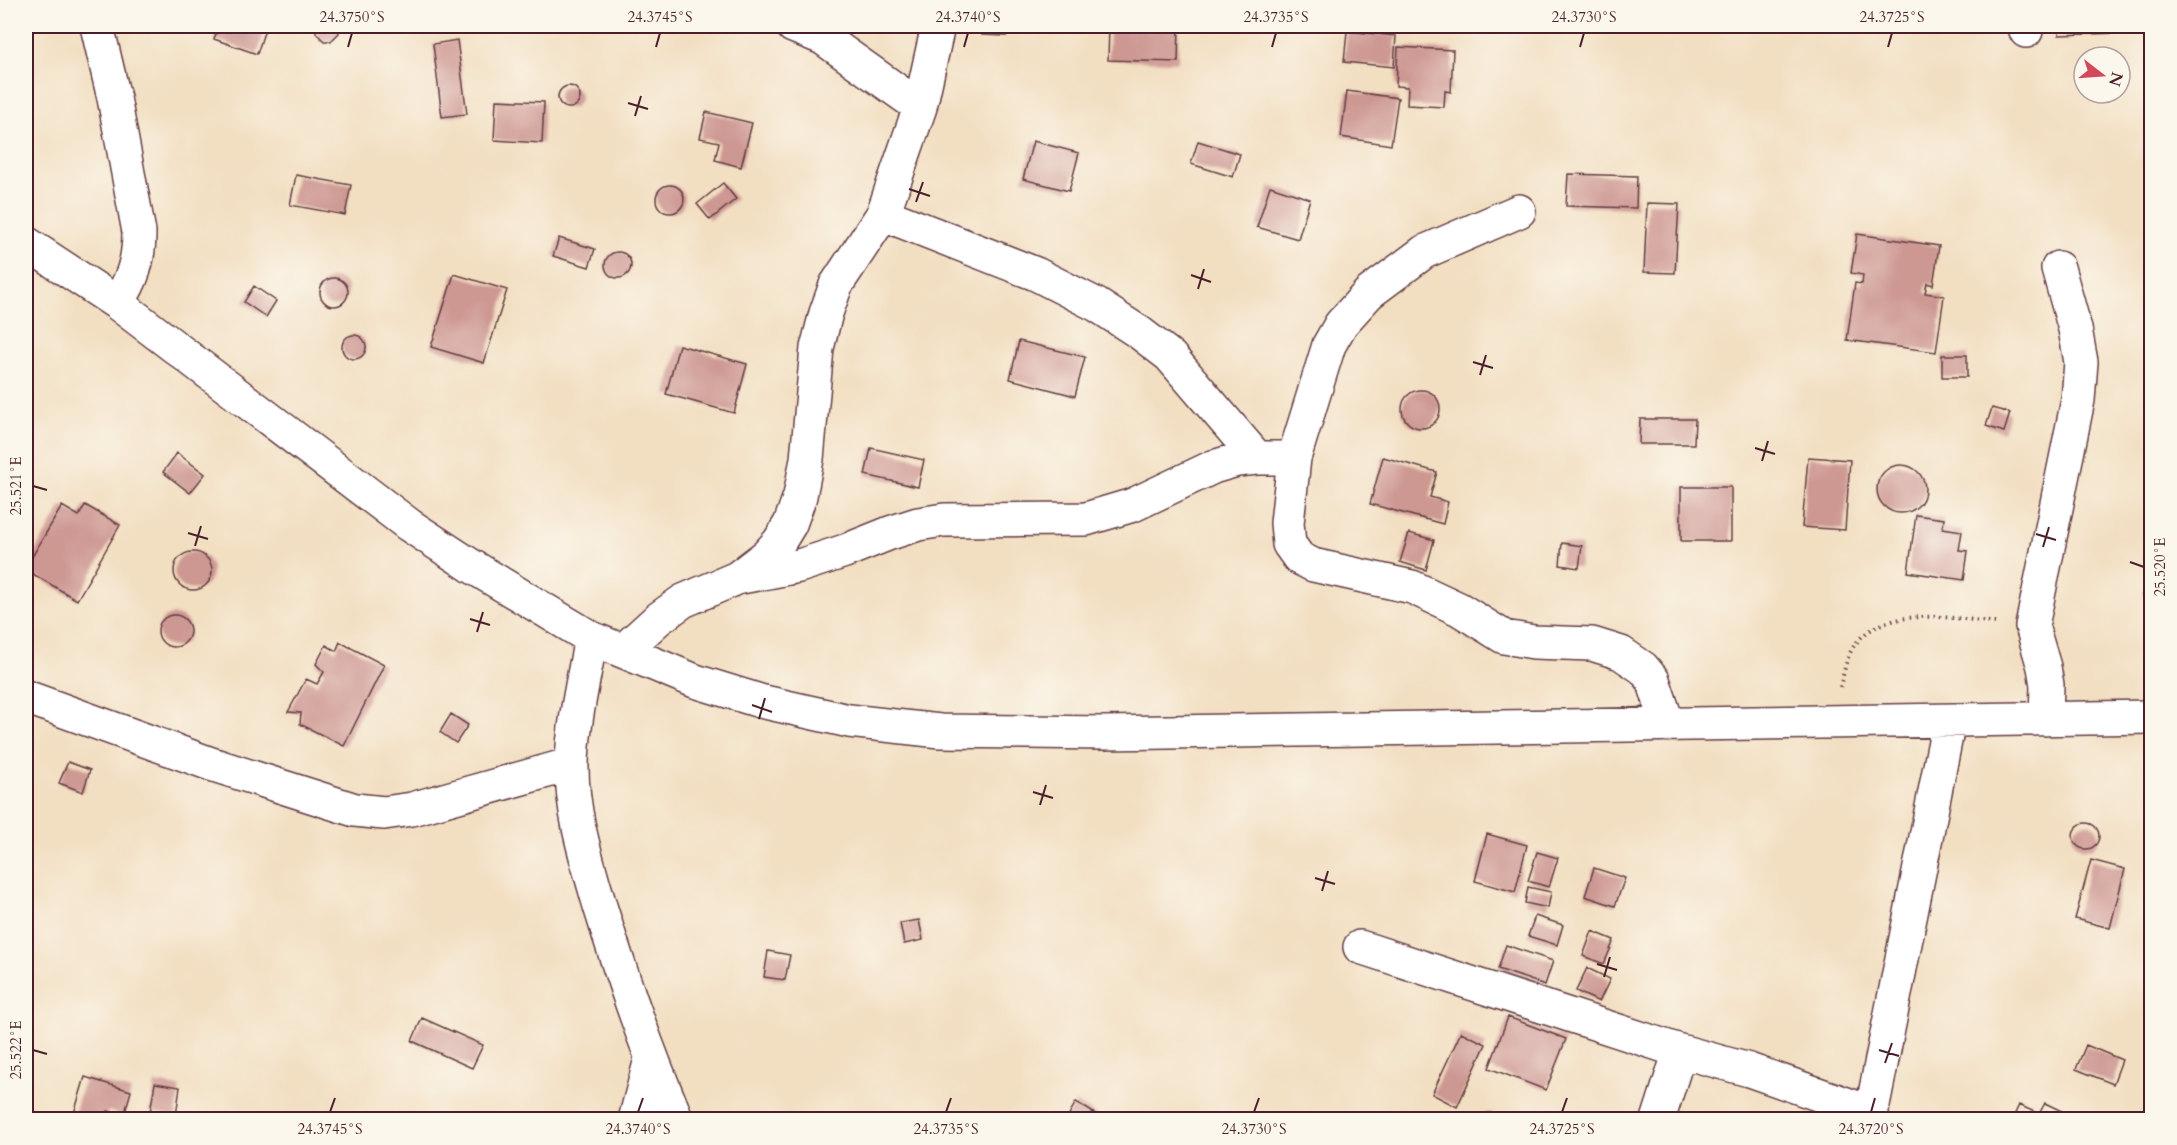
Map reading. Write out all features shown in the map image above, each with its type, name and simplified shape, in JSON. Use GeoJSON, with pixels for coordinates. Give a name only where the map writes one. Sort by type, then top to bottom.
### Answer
{"type":"FeatureCollection","features":[{"type":"Feature","properties":{"kind":"street"},"geometry":{"type":"LineString","coordinates":[[98,26],[139,232],[139,252],[134,272],[128,287],[117,303]]}},
{"type":"Feature","properties":{"kind":"street"},"geometry":{"type":"LineString","coordinates":[[793,26],[824,32],[920,107]]}},
{"type":"Feature","properties":{"kind":"street"},"geometry":{"type":"LineString","coordinates":[[737,578],[767,555],[779,542],[790,524],[800,496],[807,459],[817,348],[826,313],[836,285],[884,214],[920,107],[938,26]]}},
{"type":"Feature","properties":{"kind":"street"},"geometry":{"type":"LineString","coordinates":[[1519,211],[1424,252],[1369,293],[1341,324],[1329,345],[1294,458],[1287,523],[1289,544],[1299,558],[1326,568],[1412,587],[1460,609],[1504,637],[1534,642],[1592,644],[1621,653],[1643,668],[1653,680],[1668,725]]}},
{"type":"Feature","properties":{"kind":"street"},"geometry":{"type":"LineString","coordinates":[[884,214],[1036,274],[1097,305],[1140,333],[1170,356],[1257,458]]}},
{"type":"Feature","properties":{"kind":"street"},"geometry":{"type":"LineString","coordinates":[[26,243],[117,303],[409,525],[470,565],[591,638],[695,681],[760,701],[849,721],[940,731],[1104,733],[2151,717]]}},
{"type":"Feature","properties":{"kind":"street"},"geometry":{"type":"LineString","coordinates":[[2046,719],[2044,667],[2032,626],[2078,400],[2081,362],[2075,329],[2058,268]]}},
{"type":"Feature","properties":{"kind":"street"},"geometry":{"type":"LineString","coordinates":[[623,651],[658,619],[683,602],[737,578],[799,566],[890,533],[944,520],[1086,519],[1133,505],[1213,467],[1257,458],[1294,458]]}},
{"type":"Feature","properties":{"kind":"street"},"geometry":{"type":"LineString","coordinates":[[591,638],[572,764],[576,812],[588,867],[614,952],[651,1059],[677,1119]]}},
{"type":"Feature","properties":{"kind":"street"},"geometry":{"type":"LineString","coordinates":[[26,697],[211,764],[356,810],[384,813],[412,809],[572,764]]}},
{"type":"Feature","properties":{"kind":"street"},"geometry":{"type":"LineString","coordinates":[[1360,947],[1680,1051],[1749,1070],[1871,1116],[1949,721]]}},
{"type":"Feature","properties":{"kind":"street"},"geometry":{"type":"LineString","coordinates":[[1658,1119],[1680,1051]]}},
{"type":"Feature","properties":{"kind":"street"},"geometry":{"type":"LineString","coordinates":[[635,1119],[651,1059]]}},
{"type":"Feature","properties":{"kind":"path"},"geometry":{"type":"LineString","coordinates":[[1832,723],[1849,655],[1865,634],[1882,624],[1893,620],[1926,617],[2032,626]]}},
{"type":"Feature","properties":{"kind":"building"},"geometry":{"type":"Polygon","coordinates":[[[219,26],[266,26],[257,54],[214,39],[219,26]]]}},
{"type":"Feature","properties":{"kind":"building"},"geometry":{"type":"Polygon","coordinates":[[[316,26],[338,26],[339,33],[331,41],[324,41],[316,33],[316,26]]]}},
{"type":"Feature","properties":{"kind":"building"},"geometry":{"type":"Polygon","coordinates":[[[983,26],[1006,26],[1006,36],[982,35],[983,26]]]}},
{"type":"Feature","properties":{"kind":"building"},"geometry":{"type":"Polygon","coordinates":[[[1109,26],[1179,26],[1178,62],[1108,60],[1109,26]]]}},
{"type":"Feature","properties":{"kind":"building"},"geometry":{"type":"Polygon","coordinates":[[[2059,26],[2118,26],[2118,33],[2059,35],[2059,26]]]}},
{"type":"Feature","properties":{"kind":"building"},"geometry":{"type":"Polygon","coordinates":[[[1347,31],[1396,36],[1394,67],[1344,62],[1347,31]]]}},
{"type":"Feature","properties":{"kind":"building"},"geometry":{"type":"Polygon","coordinates":[[[457,40],[467,114],[442,117],[433,44],[457,40]]]}},
{"type":"Feature","properties":{"kind":"building"},"geometry":{"type":"Polygon","coordinates":[[[1398,47],[1453,50],[1451,92],[1445,91],[1444,107],[1407,105],[1408,87],[1396,86],[1398,47]]]}},
{"type":"Feature","properties":{"kind":"building"},"geometry":{"type":"Polygon","coordinates":[[[569,86],[577,89],[580,97],[577,105],[569,108],[561,105],[558,97],[561,89],[569,86]]]}},
{"type":"Feature","properties":{"kind":"building"},"geometry":{"type":"Polygon","coordinates":[[[1347,91],[1398,98],[1391,145],[1341,137],[1347,91]]]}},
{"type":"Feature","properties":{"kind":"building"},"geometry":{"type":"Polygon","coordinates":[[[496,100],[544,102],[542,143],[494,140],[496,100]]]}},
{"type":"Feature","properties":{"kind":"building"},"geometry":{"type":"Polygon","coordinates":[[[706,112],[752,123],[741,167],[715,160],[719,142],[700,138],[706,112]]]}},
{"type":"Feature","properties":{"kind":"building"},"geometry":{"type":"Polygon","coordinates":[[[1033,141],[1079,153],[1069,191],[1023,179],[1033,141]]]}},
{"type":"Feature","properties":{"kind":"building"},"geometry":{"type":"Polygon","coordinates":[[[1198,141],[1240,154],[1233,177],[1191,164],[1198,141]]]}},
{"type":"Feature","properties":{"kind":"building"},"geometry":{"type":"Polygon","coordinates":[[[1568,174],[1637,176],[1636,208],[1566,206],[1568,174]]]}},
{"type":"Feature","properties":{"kind":"building"},"geometry":{"type":"Polygon","coordinates":[[[296,175],[351,185],[345,215],[290,205],[296,175]]]}},
{"type":"Feature","properties":{"kind":"building"},"geometry":{"type":"Polygon","coordinates":[[[723,183],[736,199],[710,220],[697,204],[723,183]]]}},
{"type":"Feature","properties":{"kind":"building"},"geometry":{"type":"Polygon","coordinates":[[[670,185],[680,189],[684,199],[680,209],[670,213],[660,209],[656,199],[660,189],[670,185]]]}},
{"type":"Feature","properties":{"kind":"building"},"geometry":{"type":"Polygon","coordinates":[[[1270,186],[1310,199],[1298,239],[1257,227],[1270,186]]]}},
{"type":"Feature","properties":{"kind":"building"},"geometry":{"type":"Polygon","coordinates":[[[1647,203],[1679,204],[1675,273],[1644,272],[1647,203]]]}},
{"type":"Feature","properties":{"kind":"building"},"geometry":{"type":"Polygon","coordinates":[[[1857,234],[1939,246],[1933,285],[1927,283],[1925,293],[1944,296],[1936,352],[1847,340],[1855,283],[1862,284],[1863,275],[1851,273],[1857,234]]]}},
{"type":"Feature","properties":{"kind":"building"},"geometry":{"type":"Polygon","coordinates":[[[559,238],[595,249],[589,267],[553,256],[559,238]]]}},
{"type":"Feature","properties":{"kind":"building"},"geometry":{"type":"Polygon","coordinates":[[[618,252],[627,256],[631,265],[627,274],[618,278],[609,274],[605,265],[609,256],[618,252]]]}},
{"type":"Feature","properties":{"kind":"building"},"geometry":{"type":"Polygon","coordinates":[[[454,274],[507,290],[484,363],[431,347],[454,274]]]}},
{"type":"Feature","properties":{"kind":"building"},"geometry":{"type":"Polygon","coordinates":[[[334,278],[344,282],[348,292],[344,302],[334,306],[324,302],[320,292],[324,282],[334,278]]]}},
{"type":"Feature","properties":{"kind":"building"},"geometry":{"type":"Polygon","coordinates":[[[254,286],[276,301],[266,317],[244,302],[254,286]]]}},
{"type":"Feature","properties":{"kind":"building"},"geometry":{"type":"Polygon","coordinates":[[[354,335],[359,336],[365,342],[365,352],[359,358],[354,359],[349,358],[343,352],[342,347],[343,342],[349,336],[354,335]]]}},
{"type":"Feature","properties":{"kind":"building"},"geometry":{"type":"Polygon","coordinates":[[[1019,341],[1085,357],[1075,396],[1010,379],[1019,341]]]}},
{"type":"Feature","properties":{"kind":"building"},"geometry":{"type":"Polygon","coordinates":[[[679,345],[747,364],[734,413],[666,394],[679,345]]]}},
{"type":"Feature","properties":{"kind":"building"},"geometry":{"type":"Polygon","coordinates":[[[1942,355],[1967,355],[1967,377],[1942,377],[1942,355]]]}},
{"type":"Feature","properties":{"kind":"building"},"geometry":{"type":"Polygon","coordinates":[[[1421,390],[1434,396],[1440,409],[1434,422],[1421,428],[1408,422],[1402,409],[1408,396],[1421,390]]]}},
{"type":"Feature","properties":{"kind":"building"},"geometry":{"type":"Polygon","coordinates":[[[1992,408],[2010,413],[2004,432],[1986,426],[1992,408]]]}},
{"type":"Feature","properties":{"kind":"building"},"geometry":{"type":"Polygon","coordinates":[[[1640,419],[1695,419],[1694,444],[1639,444],[1640,419]]]}},
{"type":"Feature","properties":{"kind":"building"},"geometry":{"type":"Polygon","coordinates":[[[871,448],[924,460],[918,487],[865,475],[871,448]]]}},
{"type":"Feature","properties":{"kind":"building"},"geometry":{"type":"Polygon","coordinates":[[[177,453],[205,474],[190,493],[163,472],[177,453]]]}},
{"type":"Feature","properties":{"kind":"building"},"geometry":{"type":"Polygon","coordinates":[[[1383,457],[1437,472],[1430,497],[1448,502],[1443,524],[1370,504],[1383,457]]]}},
{"type":"Feature","properties":{"kind":"building"},"geometry":{"type":"Polygon","coordinates":[[[1808,457],[1850,460],[1845,530],[1802,527],[1808,457]]]}},
{"type":"Feature","properties":{"kind":"building"},"geometry":{"type":"Polygon","coordinates":[[[1901,465],[1918,472],[1925,489],[1918,506],[1901,513],[1884,506],[1877,489],[1884,472],[1901,465]]]}},
{"type":"Feature","properties":{"kind":"building"},"geometry":{"type":"Polygon","coordinates":[[[1681,487],[1731,487],[1731,541],[1681,541],[1681,487]]]}},
{"type":"Feature","properties":{"kind":"building"},"geometry":{"type":"Polygon","coordinates":[[[85,505],[120,525],[77,600],[26,570],[26,567],[62,506],[79,516],[85,505]]]}},
{"type":"Feature","properties":{"kind":"building"},"geometry":{"type":"Polygon","coordinates":[[[1916,515],[1944,519],[1943,528],[1962,531],[1959,550],[1968,551],[1964,580],[1908,572],[1916,515]]]}},
{"type":"Feature","properties":{"kind":"building"},"geometry":{"type":"Polygon","coordinates":[[[1409,533],[1434,540],[1426,570],[1400,562],[1409,533]]]}},
{"type":"Feature","properties":{"kind":"building"},"geometry":{"type":"Polygon","coordinates":[[[1562,543],[1582,546],[1579,568],[1560,565],[1562,543]]]}},
{"type":"Feature","properties":{"kind":"building"},"geometry":{"type":"Polygon","coordinates":[[[193,552],[206,558],[212,571],[206,584],[193,590],[180,584],[174,571],[180,558],[193,552]]]}},
{"type":"Feature","properties":{"kind":"building"},"geometry":{"type":"Polygon","coordinates":[[[2152,568],[2152,597],[2143,595],[2152,568]]]}},
{"type":"Feature","properties":{"kind":"building"},"geometry":{"type":"Polygon","coordinates":[[[174,615],[186,619],[190,631],[186,643],[174,647],[162,643],[158,631],[162,619],[174,615]]]}},
{"type":"Feature","properties":{"kind":"building"},"geometry":{"type":"Polygon","coordinates":[[[340,642],[384,665],[344,746],[300,724],[301,713],[288,712],[306,679],[317,684],[324,672],[316,664],[326,645],[336,651],[340,642]]]}},
{"type":"Feature","properties":{"kind":"building"},"geometry":{"type":"Polygon","coordinates":[[[451,714],[468,725],[456,743],[440,732],[451,714]]]}},
{"type":"Feature","properties":{"kind":"building"},"geometry":{"type":"Polygon","coordinates":[[[68,762],[90,770],[83,792],[59,783],[68,762]]]}},
{"type":"Feature","properties":{"kind":"building"},"geometry":{"type":"Polygon","coordinates":[[[2086,823],[2095,827],[2099,836],[2095,845],[2086,849],[2077,845],[2073,836],[2077,827],[2086,823]]]}},
{"type":"Feature","properties":{"kind":"building"},"geometry":{"type":"Polygon","coordinates":[[[1487,834],[1527,845],[1515,892],[1475,881],[1487,834]]]}},
{"type":"Feature","properties":{"kind":"building"},"geometry":{"type":"Polygon","coordinates":[[[1537,852],[1558,858],[1549,887],[1528,881],[1537,852]]]}},
{"type":"Feature","properties":{"kind":"building"},"geometry":{"type":"Polygon","coordinates":[[[2091,860],[2125,869],[2110,928],[2075,919],[2091,860]]]}},
{"type":"Feature","properties":{"kind":"building"},"geometry":{"type":"Polygon","coordinates":[[[1594,868],[1625,878],[1615,906],[1585,896],[1594,868]]]}},
{"type":"Feature","properties":{"kind":"building"},"geometry":{"type":"Polygon","coordinates":[[[1528,887],[1551,892],[1548,908],[1525,903],[1528,887]]]}},
{"type":"Feature","properties":{"kind":"building"},"geometry":{"type":"Polygon","coordinates":[[[1535,916],[1563,925],[1557,945],[1528,936],[1535,916]]]}},
{"type":"Feature","properties":{"kind":"building"},"geometry":{"type":"Polygon","coordinates":[[[919,920],[923,940],[904,944],[900,923],[919,920]]]}},
{"type":"Feature","properties":{"kind":"building"},"geometry":{"type":"Polygon","coordinates":[[[1592,931],[1614,940],[1604,964],[1583,956],[1592,931]]]}},
{"type":"Feature","properties":{"kind":"building"},"geometry":{"type":"Polygon","coordinates":[[[1506,945],[1553,961],[1545,985],[1498,969],[1506,945]]]}},
{"type":"Feature","properties":{"kind":"building"},"geometry":{"type":"Polygon","coordinates":[[[768,951],[790,955],[785,980],[764,977],[768,951]]]}},
{"type":"Feature","properties":{"kind":"building"},"geometry":{"type":"Polygon","coordinates":[[[1587,968],[1610,979],[1599,1002],[1576,991],[1587,968]]]}},
{"type":"Feature","properties":{"kind":"building"},"geometry":{"type":"Polygon","coordinates":[[[1508,1017],[1566,1039],[1546,1090],[1489,1068],[1508,1017]]]}},
{"type":"Feature","properties":{"kind":"building"},"geometry":{"type":"Polygon","coordinates":[[[422,1018],[483,1045],[472,1068],[412,1041],[422,1018]]]}},
{"type":"Feature","properties":{"kind":"building"},"geometry":{"type":"Polygon","coordinates":[[[1461,1032],[1486,1044],[1457,1107],[1432,1094],[1461,1032]]]}},
{"type":"Feature","properties":{"kind":"building"},"geometry":{"type":"Polygon","coordinates":[[[2086,1045],[2122,1060],[2113,1084],[2076,1069],[2086,1045]]]}},
{"type":"Feature","properties":{"kind":"building"},"geometry":{"type":"Polygon","coordinates":[[[85,1077],[131,1091],[124,1116],[108,1111],[105,1120],[72,1120],[85,1077]]]}},
{"type":"Feature","properties":{"kind":"building"},"geometry":{"type":"Polygon","coordinates":[[[155,1083],[180,1087],[176,1116],[150,1112],[155,1083]]]}},
{"type":"Feature","properties":{"kind":"building"},"geometry":{"type":"Polygon","coordinates":[[[1076,1102],[1105,1120],[1066,1120],[1076,1102]]]}},
{"type":"Feature","properties":{"kind":"building"},"geometry":{"type":"Polygon","coordinates":[[[2045,1103],[2080,1120],[2012,1120],[2019,1105],[2039,1114],[2045,1103]]]}},
{"type":"Feature","properties":{"kind":"building"},"geometry":{"type":"Polygon","coordinates":[[[1491,1113],[1492,1120],[1468,1120],[1468,1116],[1491,1113]]]}}]}
